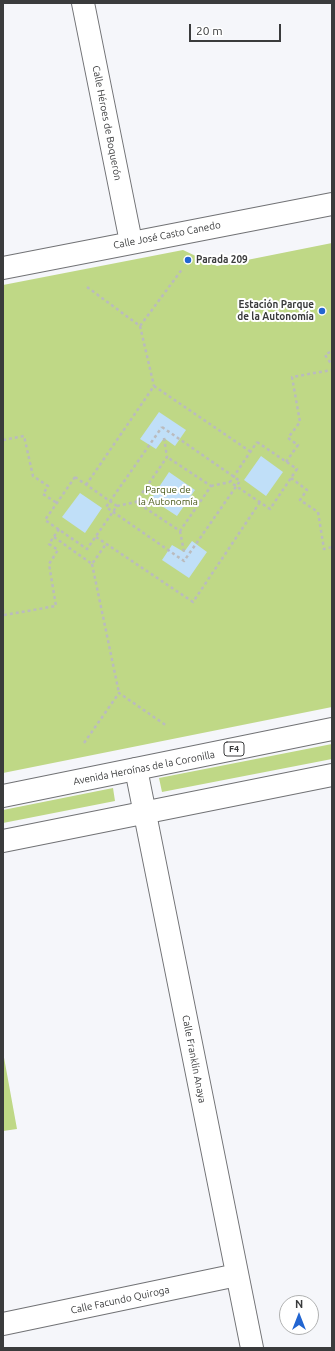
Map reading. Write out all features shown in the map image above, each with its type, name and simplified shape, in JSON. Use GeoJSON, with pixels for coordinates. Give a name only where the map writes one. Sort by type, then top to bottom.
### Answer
{"type":"FeatureCollection","features":[{"type":"Feature","properties":{"kind":"street","name":"Calle Héroes de Boquerón"},"geometry":{"type":"LineString","coordinates":[[83,3],[131,242]]}},
{"type":"Feature","properties":{"kind":"street","name":"Calle José Casto Canedo"},"geometry":{"type":"LineString","coordinates":[[3,268],[332,204]]}},
{"type":"Feature","properties":{"kind":"street","name":"Avenida Heroínas de la Coronilla"},"geometry":{"type":"LineString","coordinates":[[3,796],[332,729]]}},
{"type":"Feature","properties":{"kind":"street","name":"Calle Franklin Anaya"},"geometry":{"type":"LineString","coordinates":[[136,769],[252,1348]]}},
{"type":"Feature","properties":{"kind":"street"},"geometry":{"type":"LineString","coordinates":[[3,841],[332,775]]}},
{"type":"Feature","properties":{"kind":"street","name":"Calle Facundo Quiroga"},"geometry":{"type":"LineString","coordinates":[[3,1324],[237,1275]]}},
{"type":"Feature","properties":{"kind":"path"},"geometry":{"type":"LineString","coordinates":[[140,326],[183,268]]}},
{"type":"Feature","properties":{"kind":"path"},"geometry":{"type":"LineString","coordinates":[[87,287],[140,326],[154,386],[251,452]]}},
{"type":"Feature","properties":{"kind":"path"},"geometry":{"type":"LineString","coordinates":[[330,352],[325,355],[332,365]]}},
{"type":"Feature","properties":{"kind":"path"},"geometry":{"type":"LineString","coordinates":[[286,462],[298,445],[288,438],[300,422],[292,377],[332,370]]}},
{"type":"Feature","properties":{"kind":"path"},"geometry":{"type":"LineString","coordinates":[[86,485],[154,386]]}},
{"type":"Feature","properties":{"kind":"path"},"geometry":{"type":"LineString","coordinates":[[162,427],[240,481],[236,486],[184,561],[106,507],[162,427]]}},
{"type":"Feature","properties":{"kind":"path"},"geometry":{"type":"LineString","coordinates":[[3,440],[24,436],[33,476],[48,486],[43,494],[56,503]]}},
{"type":"Feature","properties":{"kind":"path"},"geometry":{"type":"LineString","coordinates":[[117,506],[75,477],[45,520],[88,549],[117,506],[136,502],[166,457],[164,438]]}},
{"type":"Feature","properties":{"kind":"path"},"geometry":{"type":"LineString","coordinates":[[184,552],[180,531],[211,486],[230,482],[257,442],[297,469],[270,509],[230,482]]}},
{"type":"Feature","properties":{"kind":"path"},"geometry":{"type":"LineString","coordinates":[[166,457],[211,486]]}},
{"type":"Feature","properties":{"kind":"path"},"geometry":{"type":"LineString","coordinates":[[291,478],[307,490],[300,500],[318,512],[324,549],[332,548]]}},
{"type":"Feature","properties":{"kind":"path"},"geometry":{"type":"LineString","coordinates":[[136,502],[180,531]]}},
{"type":"Feature","properties":{"kind":"path"},"geometry":{"type":"LineString","coordinates":[[96,536],[192,602],[260,502]]}},
{"type":"Feature","properties":{"kind":"path"},"geometry":{"type":"LineString","coordinates":[[3,609],[4,615],[56,606],[49,564],[58,550],[49,544],[59,529]]}},
{"type":"Feature","properties":{"kind":"path"},"geometry":{"type":"LineString","coordinates":[[54,537],[92,564],[119,693],[168,726]]}},
{"type":"Feature","properties":{"kind":"path"},"geometry":{"type":"LineString","coordinates":[[92,564],[106,544]]}},
{"type":"Feature","properties":{"kind":"path"},"geometry":{"type":"LineString","coordinates":[[84,743],[119,693]]}},
{"type":"Feature","properties":{"kind":"green space","name":"Parque de la Autonomía"},"geometry":{"type":"Polygon","coordinates":[[[332,243],[332,707],[3,773],[3,285],[183,250],[217,266],[332,243]]]}},
{"type":"Feature","properties":{"kind":"green space"},"geometry":{"type":"Polygon","coordinates":[[[332,744],[332,759],[162,792],[159,778],[332,744]]]}},
{"type":"Feature","properties":{"kind":"green space"},"geometry":{"type":"Polygon","coordinates":[[[113,788],[115,801],[3,823],[3,810],[113,788]]]}},
{"type":"Feature","properties":{"kind":"green space"},"geometry":{"type":"Polygon","coordinates":[[[3,1052],[17,1129],[3,1131],[3,1052]]]}},
{"type":"Feature","properties":{"kind":"water"},"geometry":{"type":"Polygon","coordinates":[[[159,412],[186,430],[175,446],[164,438],[156,449],[140,439],[159,412]]]}},
{"type":"Feature","properties":{"kind":"water"},"geometry":{"type":"Polygon","coordinates":[[[261,456],[283,472],[266,496],[244,480],[261,456]]]}},
{"type":"Feature","properties":{"kind":"water"},"geometry":{"type":"Polygon","coordinates":[[[169,472],[195,490],[177,516],[151,499],[169,472]]]}},
{"type":"Feature","properties":{"kind":"water"},"geometry":{"type":"Polygon","coordinates":[[[80,493],[102,508],[85,533],[62,517],[80,493]]]}},
{"type":"Feature","properties":{"kind":"water"},"geometry":{"type":"Polygon","coordinates":[[[192,541],[207,552],[189,578],[162,560],[172,545],[184,552],[192,541]]]}},
{"type":"Feature","properties":{"kind":"place","name":"Parada 209"},"geometry":{"type":"Point","coordinates":[188,260]}},
{"type":"Feature","properties":{"kind":"place","name":"Estación Parque de la Autonomía"},"geometry":{"type":"Point","coordinates":[322,311]}}]}
